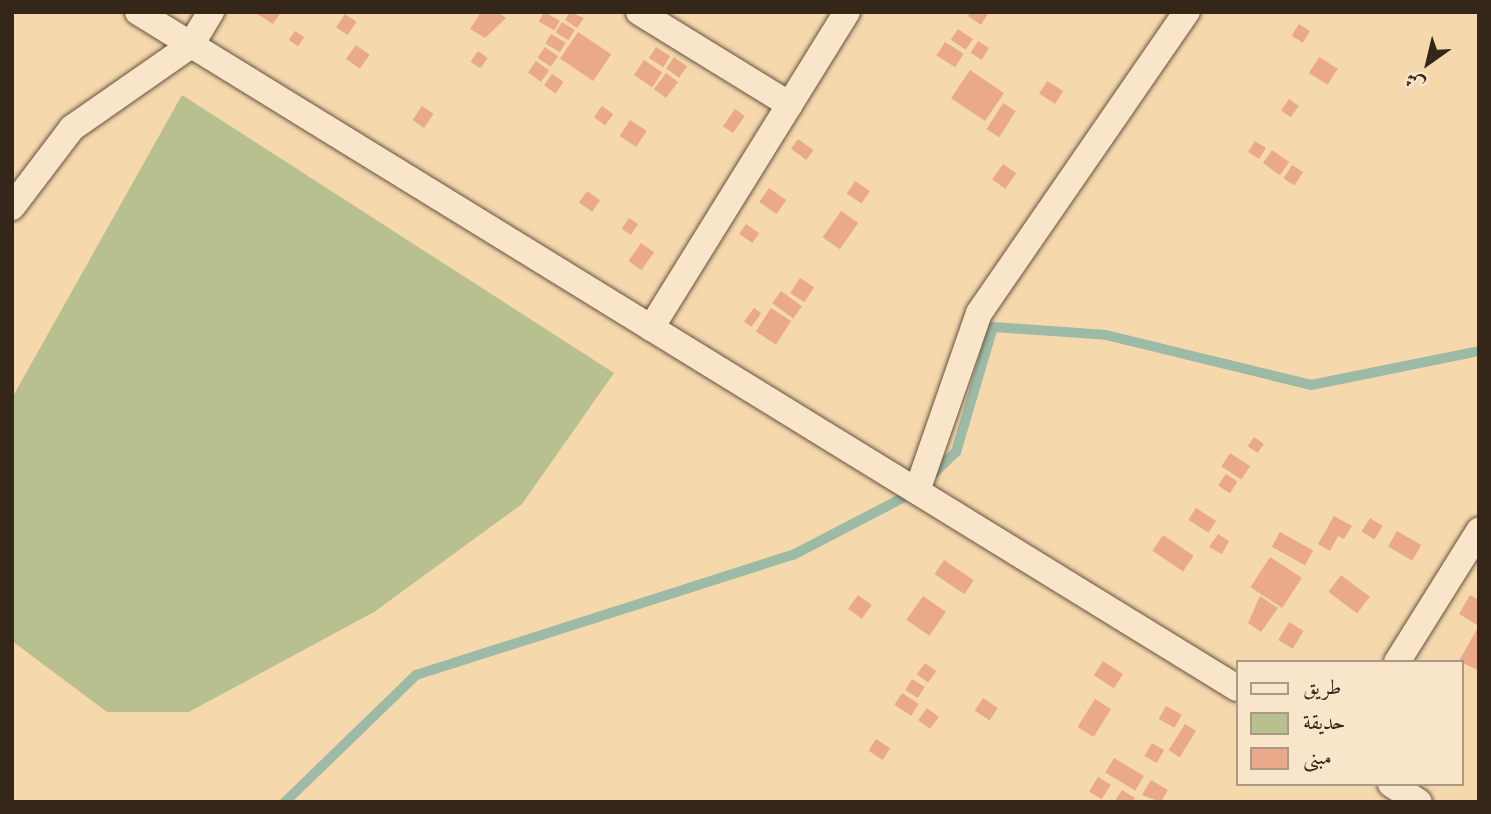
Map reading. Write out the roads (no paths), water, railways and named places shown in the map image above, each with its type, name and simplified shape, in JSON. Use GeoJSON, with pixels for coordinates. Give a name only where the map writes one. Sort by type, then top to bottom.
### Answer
{"type":"FeatureCollection","features":[{"type":"Feature","properties":{"kind":"street"},"geometry":{"type":"LineString","coordinates":[[138,12],[1236,687]]}},
{"type":"Feature","properties":{"kind":"street"},"geometry":{"type":"LineString","coordinates":[[12,207],[72,128],[191,45],[211,12]]}},
{"type":"Feature","properties":{"kind":"street"},"geometry":{"type":"LineString","coordinates":[[639,12],[790,105]]}},
{"type":"Feature","properties":{"kind":"street"},"geometry":{"type":"LineString","coordinates":[[652,328],[847,12]]}},
{"type":"Feature","properties":{"kind":"street"},"geometry":{"type":"LineString","coordinates":[[917,491],[979,313],[1185,13]]}},
{"type":"Feature","properties":{"kind":"street"},"geometry":{"type":"LineString","coordinates":[[1398,660],[1479,531]]}},
{"type":"Feature","properties":{"kind":"street"},"geometry":{"type":"LineString","coordinates":[[1394,786],[1419,802]]}},
{"type":"Feature","properties":{"kind":"waterway"},"geometry":{"type":"LineString","coordinates":[[931,476],[956,452],[993,327],[1106,335],[1311,385],[1479,351]]}},
{"type":"Feature","properties":{"kind":"waterway"},"geometry":{"type":"LineString","coordinates":[[285,802],[416,675],[793,555],[912,493]]}}]}
